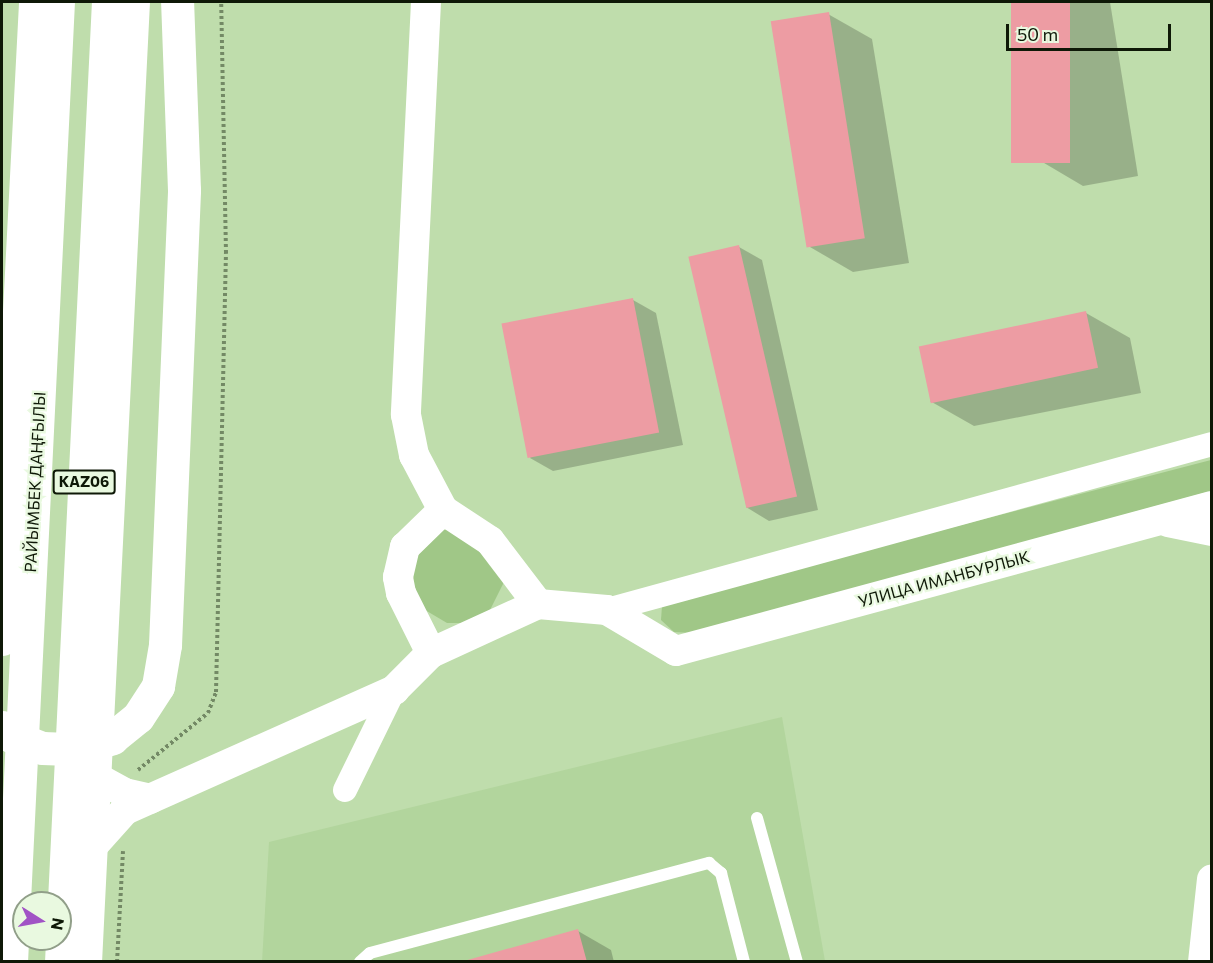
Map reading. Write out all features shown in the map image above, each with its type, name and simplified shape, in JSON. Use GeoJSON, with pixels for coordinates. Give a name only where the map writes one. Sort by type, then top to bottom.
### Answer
{"type":"FeatureCollection","features":[{"type":"Feature","properties":{"kind":"main road"},"geometry":{"type":"LineString","coordinates":[[2,639],[35,2]]}},
{"type":"Feature","properties":{"kind":"main road","name":"РАЙЫМБЕК ДАҢҒЫЛЫ"},"geometry":{"type":"LineString","coordinates":[[12,962],[58,2]]}},
{"type":"Feature","properties":{"kind":"main road","name":"KАZ06"},"geometry":{"type":"LineString","coordinates":[[61,962],[108,2]]}},
{"type":"Feature","properties":{"kind":"main road"},"geometry":{"type":"LineString","coordinates":[[85,962],[133,2]]}},
{"type":"Feature","properties":{"kind":"main road"},"geometry":{"type":"LineString","coordinates":[[2,727],[11,736],[42,748],[77,749],[121,731],[138,717],[158,686],[165,645],[184,190],[177,2]]}},
{"type":"Feature","properties":{"kind":"street"},"geometry":{"type":"LineString","coordinates":[[430,2],[406,415],[414,455],[443,510],[490,541],[538,604]]}},
{"type":"Feature","properties":{"kind":"street"},"geometry":{"type":"LineString","coordinates":[[345,790],[394,690],[431,653],[538,604],[607,610],[1212,444]]}},
{"type":"Feature","properties":{"kind":"street","name":"УЛИЦА ИМАНБУРЛЫК"},"geometry":{"type":"LineString","coordinates":[[607,610],[676,651],[1212,506]]}},
{"type":"Feature","properties":{"kind":"street"},"geometry":{"type":"LineString","coordinates":[[431,653],[401,593],[398,577],[405,547],[443,510]]}},
{"type":"Feature","properties":{"kind":"street"},"geometry":{"type":"LineString","coordinates":[[1159,520],[1212,531]]}},
{"type":"Feature","properties":{"kind":"street"},"geometry":{"type":"LineString","coordinates":[[91,848],[125,810],[394,690]]}},
{"type":"Feature","properties":{"kind":"street"},"geometry":{"type":"LineString","coordinates":[[94,777],[125,794],[150,799]]}},
{"type":"Feature","properties":{"kind":"street"},"geometry":{"type":"LineString","coordinates":[[1203,962],[1212,879]]}},
{"type":"Feature","properties":{"kind":"lane"},"geometry":{"type":"LineString","coordinates":[[758,818],[797,962]]}},
{"type":"Feature","properties":{"kind":"lane"},"geometry":{"type":"LineString","coordinates":[[360,962],[370,953],[709,864],[721,873],[744,962]]}},
{"type":"Feature","properties":{"kind":"shaded area"},"geometry":{"type":"Polygon","coordinates":[[[1211,460],[1211,491],[693,633],[674,632],[661,620],[662,606],[669,601],[1211,460]]]}},
{"type":"Feature","properties":{"kind":"shaded area"},"geometry":{"type":"Polygon","coordinates":[[[459,528],[474,531],[504,582],[490,610],[463,623],[447,623],[420,607],[412,593],[411,562],[443,530],[459,528]]]}},
{"type":"Feature","properties":{"kind":"shaded area"},"geometry":{"type":"Polygon","coordinates":[[[782,717],[825,961],[262,962],[269,842],[782,717]]]}},
{"type":"Feature","properties":{"kind":"building"},"geometry":{"type":"Polygon","coordinates":[[[1011,2],[1070,2],[1070,163],[1011,163],[1011,2]]]}},
{"type":"Feature","properties":{"kind":"building"},"geometry":{"type":"Polygon","coordinates":[[[829,12],[865,238],[807,247],[771,21],[829,12]]]}},
{"type":"Feature","properties":{"kind":"building"},"geometry":{"type":"Polygon","coordinates":[[[739,245],[797,496],[746,508],[688,257],[739,245]]]}},
{"type":"Feature","properties":{"kind":"building"},"geometry":{"type":"Polygon","coordinates":[[[633,298],[659,432],[528,458],[501,324],[633,298]]]}},
{"type":"Feature","properties":{"kind":"building"},"geometry":{"type":"Polygon","coordinates":[[[1086,311],[1098,368],[931,403],[919,347],[1086,311]]]}},
{"type":"Feature","properties":{"kind":"building"},"geometry":{"type":"Polygon","coordinates":[[[578,929],[587,962],[464,962],[464,961],[578,929]]]}}]}
